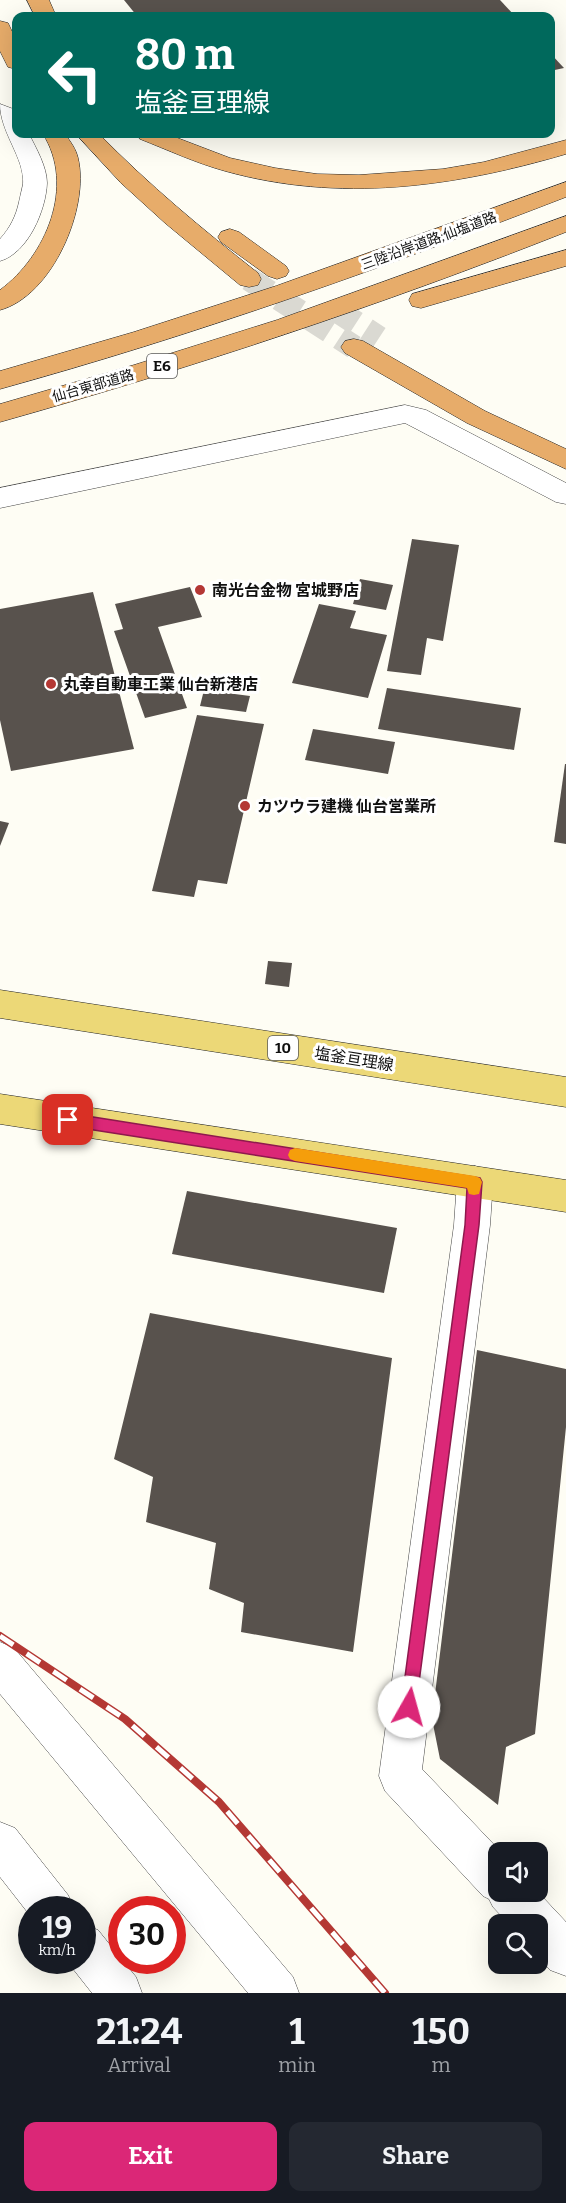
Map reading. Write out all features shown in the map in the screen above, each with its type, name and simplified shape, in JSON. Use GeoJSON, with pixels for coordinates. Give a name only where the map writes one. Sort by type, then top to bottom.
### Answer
{"type":"FeatureCollection","features":[{"type":"Feature","properties":{"kind":"highway"},"geometry":{"type":"LineString","coordinates":[[0,28],[12,54]]}},
{"type":"Feature","properties":{"kind":"highway"},"geometry":{"type":"LineString","coordinates":[[0,302],[14,292],[37,268],[57,242],[66,215],[68,181],[66,156],[56,138]]}},
{"type":"Feature","properties":{"kind":"highway"},"geometry":{"type":"LineString","coordinates":[[91,138],[129,178],[173,218],[249,279]]}},
{"type":"Feature","properties":{"kind":"highway"},"geometry":{"type":"LineString","coordinates":[[118,138],[189,205],[283,281]]}},
{"type":"Feature","properties":{"kind":"highway"},"geometry":{"type":"LineString","coordinates":[[158,138],[234,166],[312,180],[369,183],[413,181],[501,166],[566,147]]}},
{"type":"Feature","properties":{"kind":"highway","name":"三陸沿岸道路;仙塩道路"},"geometry":{"type":"LineString","coordinates":[[283,281],[474,225],[566,189]]}},
{"type":"Feature","properties":{"kind":"highway","name":"三陸沿岸道路;仙塩道路"},"geometry":{"type":"LineString","coordinates":[[323,314],[566,223]]}},
{"type":"Feature","properties":{"kind":"highway"},"geometry":{"type":"LineString","coordinates":[[0,418],[119,395],[231,362],[441,294],[566,258]]}},
{"type":"Feature","properties":{"kind":"highway","name":"仙台東部道路"},"geometry":{"type":"LineString","coordinates":[[0,380],[93,353],[283,281]]}},
{"type":"Feature","properties":{"kind":"highway","name":"仙台東部道路"},"geometry":{"type":"LineString","coordinates":[[0,413],[104,384],[323,314]]}},
{"type":"Feature","properties":{"kind":"highway"},"geometry":{"type":"LineString","coordinates":[[379,338],[474,392],[566,438]]}},
{"type":"Feature","properties":{"kind":"highway"},"geometry":{"type":"LineString","coordinates":[[354,347],[476,417],[566,460]]}},
{"type":"Feature","properties":{"kind":"main road","name":"塩釜亘理線"},"geometry":{"type":"LineString","coordinates":[[0,1004],[566,1092]]}},
{"type":"Feature","properties":{"kind":"main road"},"geometry":{"type":"LineString","coordinates":[[0,1109],[566,1196]]}},
{"type":"Feature","properties":{"kind":"street"},"geometry":{"type":"LineString","coordinates":[[0,111],[10,116],[12,121]]}},
{"type":"Feature","properties":{"kind":"street"},"geometry":{"type":"LineString","coordinates":[[0,254],[20,233],[29,210],[35,182],[30,162],[20,138]]}},
{"type":"Feature","properties":{"kind":"street"},"geometry":{"type":"LineString","coordinates":[[0,498],[405,414],[417,416],[566,495]]}},
{"type":"Feature","properties":{"kind":"street"},"geometry":{"type":"LineString","coordinates":[[475,1182],[472,1225],[400,1776],[488,1870]]}},
{"type":"Feature","properties":{"kind":"street"},"geometry":{"type":"LineString","coordinates":[[0,1662],[277,1993]]}},
{"type":"Feature","properties":{"kind":"street"},"geometry":{"type":"LineString","coordinates":[[0,1843],[42,1896]]}},
{"type":"Feature","properties":{"kind":"street"},"geometry":{"type":"LineString","coordinates":[[517,1902],[566,1954]]}},
{"type":"Feature","properties":{"kind":"street"},"geometry":{"type":"LineString","coordinates":[[96,1963],[120,1993]]}},
{"type":"Feature","properties":{"kind":"building"},"geometry":{"type":"Polygon","coordinates":[[[124,0],[500,0],[511,12],[134,12],[124,0]]]}},
{"type":"Feature","properties":{"kind":"building"},"geometry":{"type":"Polygon","coordinates":[[[555,58],[564,68],[555,70],[555,58]]]}},
{"type":"Feature","properties":{"kind":"building"},"geometry":{"type":"Polygon","coordinates":[[[412,539],[459,545],[443,641],[427,638],[421,675],[387,671],[412,539]]]}},
{"type":"Feature","properties":{"kind":"building"},"geometry":{"type":"Polygon","coordinates":[[[360,579],[393,585],[386,610],[353,604],[360,579]]]}},
{"type":"Feature","properties":{"kind":"building"},"geometry":{"type":"Polygon","coordinates":[[[190,587],[202,617],[158,627],[187,708],[145,718],[114,631],[123,629],[115,604],[190,587]]]}},
{"type":"Feature","properties":{"kind":"building"},"geometry":{"type":"Polygon","coordinates":[[[93,592],[134,749],[11,771],[0,720],[0,609],[93,592]]]}},
{"type":"Feature","properties":{"kind":"building"},"geometry":{"type":"Polygon","coordinates":[[[319,604],[356,611],[350,628],[387,635],[368,698],[292,683],[319,604]]]}},
{"type":"Feature","properties":{"kind":"building"},"geometry":{"type":"Polygon","coordinates":[[[387,688],[521,708],[514,750],[378,729],[387,688]]]}},
{"type":"Feature","properties":{"kind":"building"},"geometry":{"type":"Polygon","coordinates":[[[204,690],[250,696],[246,712],[200,706],[204,690]]]}},
{"type":"Feature","properties":{"kind":"building"},"geometry":{"type":"Polygon","coordinates":[[[197,715],[264,724],[227,884],[198,880],[194,897],[152,891],[197,715]]]}},
{"type":"Feature","properties":{"kind":"building"},"geometry":{"type":"Polygon","coordinates":[[[313,729],[395,742],[388,774],[305,760],[313,729]]]}},
{"type":"Feature","properties":{"kind":"building"},"geometry":{"type":"Polygon","coordinates":[[[566,764],[566,844],[554,842],[566,764]]]}},
{"type":"Feature","properties":{"kind":"building"},"geometry":{"type":"Polygon","coordinates":[[[0,821],[9,823],[0,846],[0,821]]]}},
{"type":"Feature","properties":{"kind":"building"},"geometry":{"type":"Polygon","coordinates":[[[268,961],[292,963],[289,987],[265,984],[268,961]]]}},
{"type":"Feature","properties":{"kind":"building"},"geometry":{"type":"Polygon","coordinates":[[[187,1191],[397,1228],[384,1293],[172,1254],[187,1191]]]}},
{"type":"Feature","properties":{"kind":"building"},"geometry":{"type":"Polygon","coordinates":[[[150,1313],[392,1358],[353,1652],[241,1632],[244,1603],[209,1589],[216,1543],[146,1522],[153,1477],[114,1459],[150,1313]]]}},
{"type":"Feature","properties":{"kind":"building"},"geometry":{"type":"Polygon","coordinates":[[[477,1350],[566,1369],[566,1427],[535,1734],[506,1747],[498,1805],[440,1759],[432,1719],[477,1350]]]}},
{"type":"Feature","properties":{"kind":"tunnel"},"geometry":{"type":"LineString","coordinates":[[249,279],[354,347]]}},
{"type":"Feature","properties":{"kind":"tunnel"},"geometry":{"type":"LineString","coordinates":[[336,310],[379,338]]}},
{"type":"Feature","properties":{"kind":"railway"},"geometry":{"type":"LineString","coordinates":[[0,1636],[125,1719],[219,1802],[385,1993]]}},
{"type":"Feature","properties":{"kind":"slow traffic"},"geometry":{"type":"LineString","coordinates":[[295,1155],[475,1182],[474,1189]]}},
{"type":"Feature","properties":{"kind":"place","name":"南光台金物 宮城野店"},"geometry":{"type":"Point","coordinates":[200,590]}},
{"type":"Feature","properties":{"kind":"place","name":"丸幸自動車工業 仙台新港店"},"geometry":{"type":"Point","coordinates":[51,684]}},
{"type":"Feature","properties":{"kind":"place","name":"カツウラ建機 仙台営業所"},"geometry":{"type":"Point","coordinates":[245,806]}},
{"type":"Feature","properties":{"kind":"route"},"geometry":{"type":"LineString","coordinates":[[68,1120],[475,1182],[472,1225],[409,1707]]}}]}
